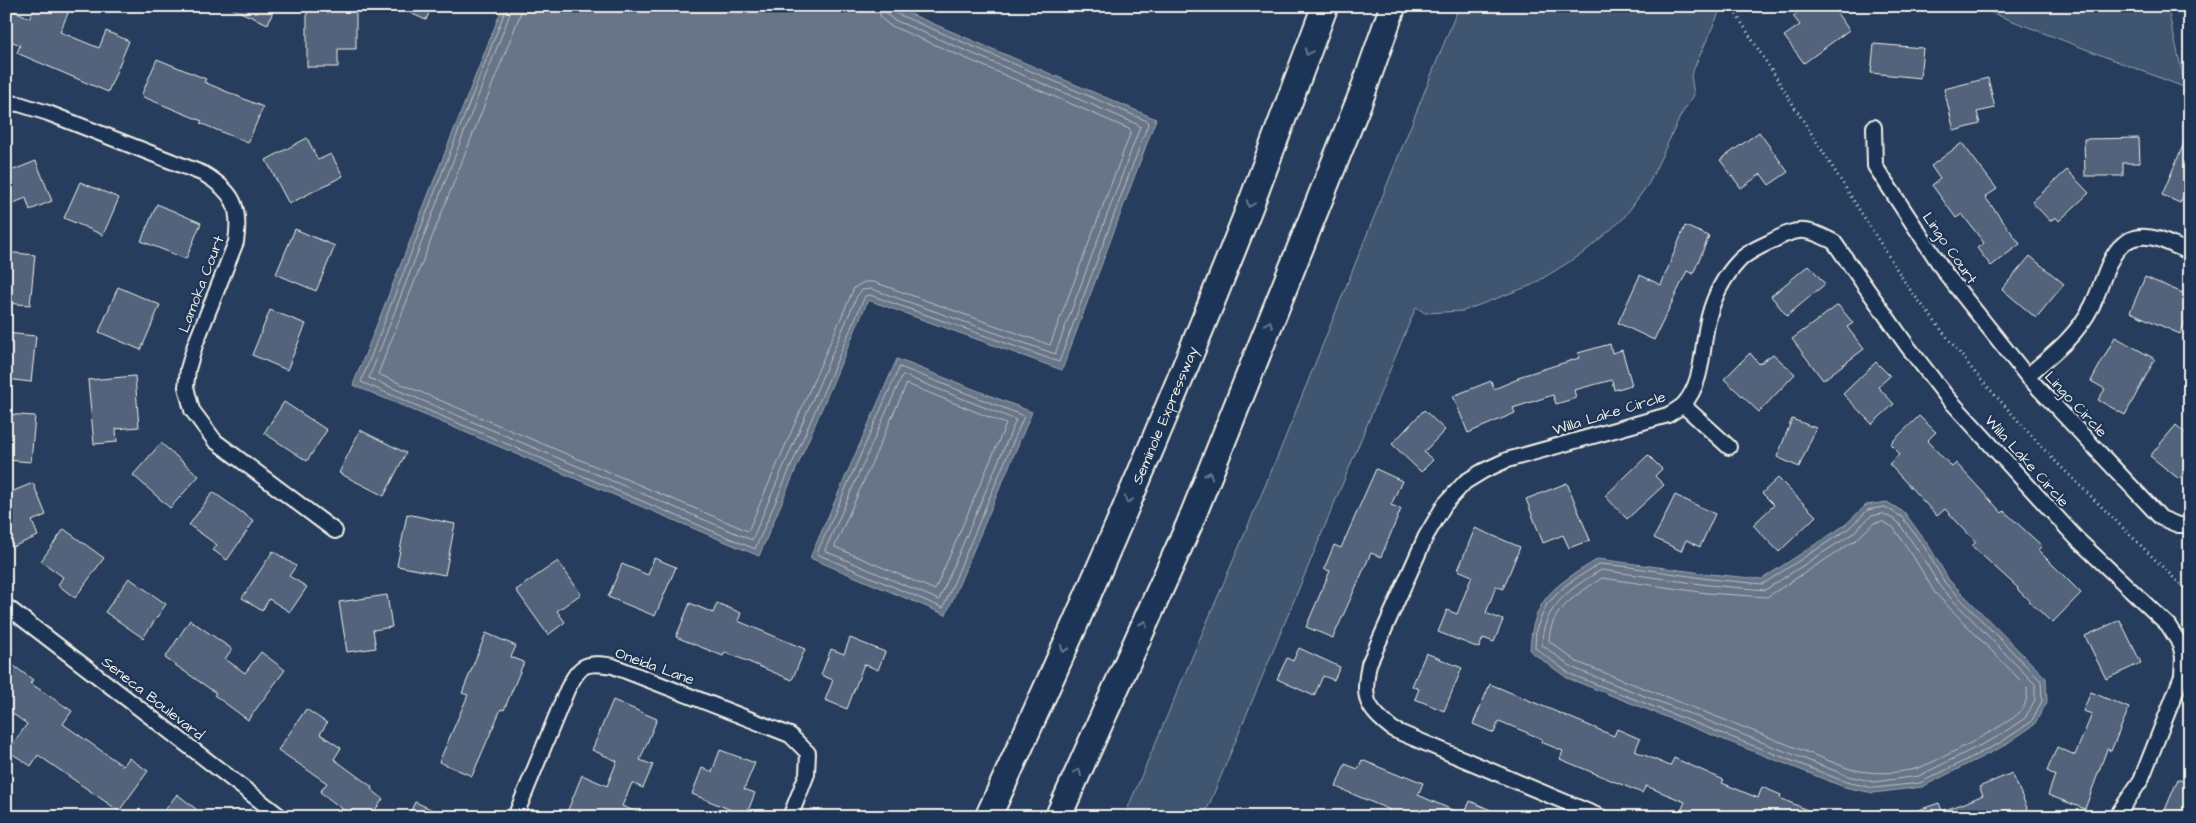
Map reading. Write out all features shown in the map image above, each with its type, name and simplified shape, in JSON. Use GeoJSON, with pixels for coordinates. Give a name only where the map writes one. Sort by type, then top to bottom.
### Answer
{"type":"FeatureCollection","features":[{"type":"Feature","properties":{"kind":"highway","name":"Seminole Expressway"},"geometry":{"type":"LineString","coordinates":[[988,817],[1044,696],[1135,484],[1248,209],[1325,6]]}},
{"type":"Feature","properties":{"kind":"highway"},"geometry":{"type":"LineString","coordinates":[[1058,817],[1189,525],[1362,94],[1393,6]]}},
{"type":"Feature","properties":{"kind":"street","name":"Lamoka Court"},"geometry":{"type":"LineString","coordinates":[[6,103],[18,104],[48,113],[204,174],[222,185],[234,202],[238,225],[236,242],[195,345],[188,369],[186,387],[192,410],[215,442],[335,532]]}},
{"type":"Feature","properties":{"kind":"street","name":"Lingo Court"},"geometry":{"type":"LineString","coordinates":[[1874,127],[1876,166],[1946,274],[2027,376]]}},
{"type":"Feature","properties":{"kind":"street","name":"Willa Lake Circle"},"geometry":{"type":"LineString","coordinates":[[1601,817],[1394,730],[1374,714],[1366,699],[1366,680],[1369,664],[1426,536],[1445,504],[1465,482],[1507,460],[1668,415],[1683,405],[1692,392],[1700,372],[1709,316],[1723,282],[1738,262],[1756,249],[1792,230],[1806,230],[1834,242],[1908,347],[1947,397],[2077,539],[2168,625],[2180,644],[2184,657],[2182,676],[2141,780],[2116,817]]}},
{"type":"Feature","properties":{"kind":"street","name":"Lingo Circle"},"geometry":{"type":"LineString","coordinates":[[2190,252],[2157,239],[2140,237],[2122,243],[2112,257],[2092,307],[2068,341],[2027,376],[2161,518],[2178,525],[2190,525]]}},
{"type":"Feature","properties":{"kind":"street"},"geometry":{"type":"LineString","coordinates":[[1683,405],[1729,447]]}},
{"type":"Feature","properties":{"kind":"street","name":"Seneca Boulevard"},"geometry":{"type":"LineString","coordinates":[[6,606],[280,817]]}},
{"type":"Feature","properties":{"kind":"street","name":"Oneida Lane"},"geometry":{"type":"LineString","coordinates":[[515,817],[567,690],[577,672],[593,662],[613,666],[790,735],[808,754],[807,774],[790,817]]}},
{"type":"Feature","properties":{"kind":"path"},"geometry":{"type":"LineString","coordinates":[[1731,6],[1908,287],[1976,374],[2049,455],[2190,594]]}},
{"type":"Feature","properties":{"kind":"shaded area"},"geometry":{"type":"Polygon","coordinates":[[[1459,6],[1722,6],[1691,75],[1694,95],[1681,115],[1649,183],[1623,219],[1582,254],[1532,285],[1463,311],[1425,313],[1416,307],[1204,817],[1124,817],[1279,453],[1459,6]]]}},
{"type":"Feature","properties":{"kind":"shaded area"},"geometry":{"type":"Polygon","coordinates":[[[1974,6],[2167,6],[2186,89],[2181,86],[1974,6]]]}},
{"type":"Feature","properties":{"kind":"water"},"geometry":{"type":"Polygon","coordinates":[[[503,6],[892,6],[1156,119],[1062,370],[868,300],[759,556],[353,385],[503,6]]]}},
{"type":"Feature","properties":{"kind":"water"},"geometry":{"type":"Polygon","coordinates":[[[897,359],[1032,412],[946,615],[810,558],[897,359]]]}},
{"type":"Feature","properties":{"kind":"water"},"geometry":{"type":"Polygon","coordinates":[[[1887,502],[1905,513],[1929,546],[1949,580],[2046,678],[2047,702],[2034,725],[2002,747],[1922,787],[1873,793],[1844,787],[1567,678],[1530,651],[1536,618],[1541,605],[1549,594],[1570,577],[1598,559],[1762,579],[1845,525],[1866,505],[1887,502]]]}},
{"type":"Feature","properties":{"kind":"building"},"geometry":{"type":"Polygon","coordinates":[[[36,6],[71,6],[60,32],[99,48],[106,31],[129,41],[108,92],[17,53],[20,45],[6,39],[6,19],[10,9],[30,18],[36,6]]]}},
{"type":"Feature","properties":{"kind":"building"},"geometry":{"type":"Polygon","coordinates":[[[226,6],[275,6],[268,24],[226,6]]]}},
{"type":"Feature","properties":{"kind":"building"},"geometry":{"type":"Polygon","coordinates":[[[394,6],[432,6],[426,20],[394,6]]]}},
{"type":"Feature","properties":{"kind":"building"},"geometry":{"type":"Polygon","coordinates":[[[1806,6],[1832,6],[1849,30],[1804,63],[1784,36],[1800,25],[1793,16],[1806,6]]]}},
{"type":"Feature","properties":{"kind":"building"},"geometry":{"type":"Polygon","coordinates":[[[307,7],[356,8],[356,49],[338,49],[338,67],[307,67],[307,7]]]}},
{"type":"Feature","properties":{"kind":"building"},"geometry":{"type":"Polygon","coordinates":[[[1874,44],[1923,48],[1920,78],[1871,73],[1874,44]]]}},
{"type":"Feature","properties":{"kind":"building"},"geometry":{"type":"Polygon","coordinates":[[[157,59],[206,79],[204,82],[263,107],[248,143],[200,123],[202,121],[141,96],[157,59]]]}},
{"type":"Feature","properties":{"kind":"building"},"geometry":{"type":"Polygon","coordinates":[[[1988,78],[1995,108],[1977,112],[1980,124],[1954,131],[1944,89],[1988,78]]]}},
{"type":"Feature","properties":{"kind":"building"},"geometry":{"type":"Polygon","coordinates":[[[2190,129],[2190,192],[2186,191],[2180,203],[2162,195],[2190,129]]]}},
{"type":"Feature","properties":{"kind":"building"},"geometry":{"type":"Polygon","coordinates":[[[1759,132],[1788,172],[1769,185],[1761,174],[1741,188],[1720,160],[1759,132]]]}},
{"type":"Feature","properties":{"kind":"building"},"geometry":{"type":"Polygon","coordinates":[[[307,138],[318,160],[331,154],[343,176],[289,204],[266,160],[307,138]]]}},
{"type":"Feature","properties":{"kind":"building"},"geometry":{"type":"Polygon","coordinates":[[[2139,138],[2140,163],[2123,163],[2123,176],[2085,176],[2084,139],[2139,138]]]}},
{"type":"Feature","properties":{"kind":"building"},"geometry":{"type":"Polygon","coordinates":[[[1962,143],[1997,189],[1985,197],[2020,244],[1991,266],[1977,248],[1984,243],[1962,214],[1956,218],[1932,185],[1940,179],[1931,166],[1962,143]]]}},
{"type":"Feature","properties":{"kind":"building"},"geometry":{"type":"Polygon","coordinates":[[[36,161],[52,201],[30,210],[26,198],[6,206],[6,173],[36,161]]]}},
{"type":"Feature","properties":{"kind":"building"},"geometry":{"type":"Polygon","coordinates":[[[2067,170],[2089,193],[2059,221],[2056,217],[2050,221],[2032,202],[2067,170]]]}},
{"type":"Feature","properties":{"kind":"building"},"geometry":{"type":"Polygon","coordinates":[[[80,182],[119,198],[103,235],[64,218],[80,182]]]}},
{"type":"Feature","properties":{"kind":"building"},"geometry":{"type":"Polygon","coordinates":[[[157,204],[201,223],[186,259],[141,241],[157,204]]]}},
{"type":"Feature","properties":{"kind":"building"},"geometry":{"type":"Polygon","coordinates":[[[1685,226],[1709,236],[1693,274],[1687,271],[1654,340],[1618,323],[1640,275],[1661,285],[1685,226]]]}},
{"type":"Feature","properties":{"kind":"building"},"geometry":{"type":"Polygon","coordinates":[[[295,229],[335,246],[316,291],[276,274],[295,229]]]}},
{"type":"Feature","properties":{"kind":"building"},"geometry":{"type":"Polygon","coordinates":[[[6,252],[35,255],[30,305],[6,303],[6,252]]]}},
{"type":"Feature","properties":{"kind":"building"},"geometry":{"type":"Polygon","coordinates":[[[2030,256],[2064,284],[2036,318],[2002,289],[2030,256]]]}},
{"type":"Feature","properties":{"kind":"building"},"geometry":{"type":"Polygon","coordinates":[[[1809,265],[1825,284],[1787,316],[1771,296],[1809,265]]]}},
{"type":"Feature","properties":{"kind":"building"},"geometry":{"type":"Polygon","coordinates":[[[2145,277],[2190,296],[2190,311],[2180,334],[2130,312],[2145,277]]]}},
{"type":"Feature","properties":{"kind":"building"},"geometry":{"type":"Polygon","coordinates":[[[118,287],[160,305],[141,350],[99,332],[118,287]]]}},
{"type":"Feature","properties":{"kind":"building"},"geometry":{"type":"Polygon","coordinates":[[[1838,305],[1853,323],[1847,327],[1864,349],[1823,380],[1792,339],[1838,305]]]}},
{"type":"Feature","properties":{"kind":"building"},"geometry":{"type":"Polygon","coordinates":[[[270,310],[306,324],[287,370],[252,355],[270,310]]]}},
{"type":"Feature","properties":{"kind":"building"},"geometry":{"type":"Polygon","coordinates":[[[6,333],[36,336],[31,382],[6,379],[6,333]]]}},
{"type":"Feature","properties":{"kind":"building"},"geometry":{"type":"Polygon","coordinates":[[[2115,337],[2155,359],[2125,415],[2098,400],[2105,389],[2091,381],[2115,337]]]}},
{"type":"Feature","properties":{"kind":"building"},"geometry":{"type":"Polygon","coordinates":[[[1610,344],[1612,353],[1622,350],[1632,385],[1614,390],[1612,380],[1574,390],[1576,398],[1556,404],[1553,395],[1513,408],[1515,413],[1468,433],[1453,396],[1491,381],[1494,389],[1518,379],[1518,377],[1579,358],[1578,353],[1610,344]]]}},
{"type":"Feature","properties":{"kind":"building"},"geometry":{"type":"Polygon","coordinates":[[[1750,353],[1759,364],[1773,354],[1795,374],[1759,412],[1724,379],[1750,353]]]}},
{"type":"Feature","properties":{"kind":"building"},"geometry":{"type":"Polygon","coordinates":[[[1876,362],[1890,376],[1878,387],[1894,404],[1872,424],[1843,394],[1876,362]]]}},
{"type":"Feature","properties":{"kind":"building"},"geometry":{"type":"Polygon","coordinates":[[[135,376],[139,427],[116,429],[117,442],[94,444],[88,380],[135,376]]]}},
{"type":"Feature","properties":{"kind":"building"},"geometry":{"type":"Polygon","coordinates":[[[284,402],[327,430],[307,461],[264,433],[284,402]]]}},
{"type":"Feature","properties":{"kind":"building"},"geometry":{"type":"Polygon","coordinates":[[[1424,410],[1445,430],[1424,452],[1433,460],[1421,472],[1392,444],[1424,410]]]}},
{"type":"Feature","properties":{"kind":"building"},"geometry":{"type":"Polygon","coordinates":[[[6,414],[35,416],[31,462],[6,460],[6,414]]]}},
{"type":"Feature","properties":{"kind":"building"},"geometry":{"type":"Polygon","coordinates":[[[1919,416],[1936,432],[1927,441],[1952,467],[1956,463],[2002,513],[2004,511],[2042,546],[2038,550],[2081,593],[2052,623],[2018,588],[1972,546],[1976,542],[1945,509],[1937,516],[1889,464],[1900,454],[1890,444],[1919,416]]]}},
{"type":"Feature","properties":{"kind":"building"},"geometry":{"type":"Polygon","coordinates":[[[1792,419],[1816,428],[1799,467],[1777,457],[1792,419]]]}},
{"type":"Feature","properties":{"kind":"building"},"geometry":{"type":"Polygon","coordinates":[[[2176,425],[2190,437],[2190,466],[2179,479],[2150,456],[2176,425]]]}},
{"type":"Feature","properties":{"kind":"building"},"geometry":{"type":"Polygon","coordinates":[[[360,430],[406,453],[384,496],[339,473],[360,430]]]}},
{"type":"Feature","properties":{"kind":"building"},"geometry":{"type":"Polygon","coordinates":[[[161,443],[199,476],[170,508],[133,475],[161,443]]]}},
{"type":"Feature","properties":{"kind":"building"},"geometry":{"type":"Polygon","coordinates":[[[1648,455],[1662,469],[1655,476],[1664,485],[1627,519],[1605,496],[1648,455]]]}},
{"type":"Feature","properties":{"kind":"building"},"geometry":{"type":"Polygon","coordinates":[[[1376,469],[1402,481],[1391,505],[1401,509],[1381,557],[1371,553],[1333,638],[1306,627],[1330,571],[1324,569],[1334,545],[1341,548],[1376,469]]]}},
{"type":"Feature","properties":{"kind":"building"},"geometry":{"type":"Polygon","coordinates":[[[1778,478],[1816,516],[1779,552],[1753,525],[1774,505],[1762,493],[1778,478]]]}},
{"type":"Feature","properties":{"kind":"building"},"geometry":{"type":"Polygon","coordinates":[[[33,483],[46,515],[32,521],[38,536],[12,547],[6,532],[6,494],[33,483]]]}},
{"type":"Feature","properties":{"kind":"building"},"geometry":{"type":"Polygon","coordinates":[[[1567,483],[1590,540],[1569,548],[1563,535],[1543,543],[1526,499],[1567,483]]]}},
{"type":"Feature","properties":{"kind":"building"},"geometry":{"type":"Polygon","coordinates":[[[213,492],[254,521],[227,560],[213,550],[217,545],[189,525],[213,492]]]}},
{"type":"Feature","properties":{"kind":"building"},"geometry":{"type":"Polygon","coordinates":[[[1675,495],[1715,514],[1700,547],[1686,540],[1681,551],[1654,538],[1675,495]]]}},
{"type":"Feature","properties":{"kind":"building"},"geometry":{"type":"Polygon","coordinates":[[[407,514],[455,524],[445,575],[397,566],[407,514]]]}},
{"type":"Feature","properties":{"kind":"building"},"geometry":{"type":"Polygon","coordinates":[[[1475,528],[1520,547],[1503,589],[1496,586],[1486,613],[1503,620],[1494,642],[1483,638],[1479,648],[1438,632],[1447,610],[1457,614],[1472,576],[1458,570],[1475,528]]]}},
{"type":"Feature","properties":{"kind":"building"},"geometry":{"type":"Polygon","coordinates":[[[64,529],[104,558],[75,598],[58,585],[63,577],[41,561],[64,529]]]}},
{"type":"Feature","properties":{"kind":"building"},"geometry":{"type":"Polygon","coordinates":[[[273,551],[296,566],[289,576],[307,587],[290,612],[269,599],[262,611],[242,598],[273,551]]]}},
{"type":"Feature","properties":{"kind":"building"},"geometry":{"type":"Polygon","coordinates":[[[654,558],[676,567],[655,616],[608,597],[622,564],[648,575],[654,558]]]}},
{"type":"Feature","properties":{"kind":"building"},"geometry":{"type":"Polygon","coordinates":[[[558,561],[581,594],[557,611],[565,622],[548,635],[516,590],[558,561]]]}},
{"type":"Feature","properties":{"kind":"building"},"geometry":{"type":"Polygon","coordinates":[[[129,578],[166,604],[143,638],[105,612],[129,578]]]}},
{"type":"Feature","properties":{"kind":"building"},"geometry":{"type":"Polygon","coordinates":[[[387,595],[392,627],[373,630],[376,648],[347,652],[339,602],[387,595]]]}},
{"type":"Feature","properties":{"kind":"building"},"geometry":{"type":"Polygon","coordinates":[[[690,603],[713,613],[717,603],[741,613],[738,621],[805,649],[792,680],[725,652],[723,656],[676,637],[690,603]]]}},
{"type":"Feature","properties":{"kind":"building"},"geometry":{"type":"Polygon","coordinates":[[[190,620],[232,649],[225,659],[245,673],[261,652],[285,670],[248,720],[214,695],[216,693],[165,658],[190,620]]]}},
{"type":"Feature","properties":{"kind":"building"},"geometry":{"type":"Polygon","coordinates":[[[2120,620],[2141,663],[2106,679],[2085,636],[2120,620]]]}},
{"type":"Feature","properties":{"kind":"building"},"geometry":{"type":"Polygon","coordinates":[[[486,633],[516,646],[511,657],[524,662],[504,710],[501,709],[472,776],[439,762],[468,695],[462,693],[486,633]]]}},
{"type":"Feature","properties":{"kind":"building"},"geometry":{"type":"Polygon","coordinates":[[[850,638],[885,652],[878,670],[864,664],[847,709],[825,700],[833,680],[821,675],[831,649],[844,654],[850,638]]]}},
{"type":"Feature","properties":{"kind":"building"},"geometry":{"type":"Polygon","coordinates":[[[1299,648],[1340,667],[1334,680],[1323,676],[1314,696],[1277,679],[1287,658],[1293,661],[1299,648]]]}},
{"type":"Feature","properties":{"kind":"building"},"geometry":{"type":"Polygon","coordinates":[[[1426,653],[1462,668],[1444,711],[1415,699],[1419,689],[1412,686],[1426,653]]]}},
{"type":"Feature","properties":{"kind":"building"},"geometry":{"type":"Polygon","coordinates":[[[6,660],[33,680],[30,683],[72,711],[63,724],[123,766],[129,758],[148,771],[119,811],[38,755],[31,766],[8,751],[27,724],[6,709],[6,660]]]}},
{"type":"Feature","properties":{"kind":"building"},"geometry":{"type":"Polygon","coordinates":[[[1490,684],[1614,736],[1617,729],[1640,739],[1635,751],[1670,766],[1674,758],[1724,780],[1722,783],[1758,798],[1762,787],[1781,795],[1780,798],[1823,817],[1693,817],[1681,811],[1685,802],[1646,786],[1642,793],[1560,759],[1563,751],[1541,742],[1542,739],[1499,721],[1494,733],[1473,724],[1490,684]]]}},
{"type":"Feature","properties":{"kind":"building"},"geometry":{"type":"Polygon","coordinates":[[[2091,692],[2129,708],[2111,751],[2107,749],[2085,809],[2048,795],[2055,775],[2047,771],[2057,747],[2075,755],[2092,714],[2083,711],[2091,692]]]}},
{"type":"Feature","properties":{"kind":"building"},"geometry":{"type":"Polygon","coordinates":[[[613,700],[657,719],[640,760],[653,765],[643,788],[632,783],[622,806],[649,817],[565,817],[582,775],[607,786],[617,761],[592,750],[613,700]]]}},
{"type":"Feature","properties":{"kind":"building"},"geometry":{"type":"Polygon","coordinates":[[[306,709],[327,723],[320,734],[341,748],[334,759],[372,787],[371,789],[383,799],[370,817],[353,817],[320,792],[327,783],[278,750],[306,709]]]}},
{"type":"Feature","properties":{"kind":"building"},"geometry":{"type":"Polygon","coordinates":[[[720,750],[755,763],[744,789],[755,793],[746,816],[692,794],[702,768],[712,772],[720,750]]]}},
{"type":"Feature","properties":{"kind":"building"},"geometry":{"type":"Polygon","coordinates":[[[1362,760],[1423,783],[1418,795],[1464,815],[1470,801],[1507,817],[1386,817],[1390,810],[1336,787],[1345,764],[1358,769],[1362,760]]]}},
{"type":"Feature","properties":{"kind":"building"},"geometry":{"type":"Polygon","coordinates":[[[2012,773],[2031,817],[1905,817],[1904,815],[1939,803],[1942,811],[1965,803],[1983,795],[1979,787],[2012,773]]]}},
{"type":"Feature","properties":{"kind":"building"},"geometry":{"type":"Polygon","coordinates":[[[2178,779],[2190,785],[2190,817],[2162,817],[2178,779]]]}},
{"type":"Feature","properties":{"kind":"building"},"geometry":{"type":"Polygon","coordinates":[[[177,794],[196,809],[190,817],[160,817],[177,794]]]}},
{"type":"Feature","properties":{"kind":"building"},"geometry":{"type":"Polygon","coordinates":[[[415,802],[449,817],[408,817],[415,802]]]}}]}
